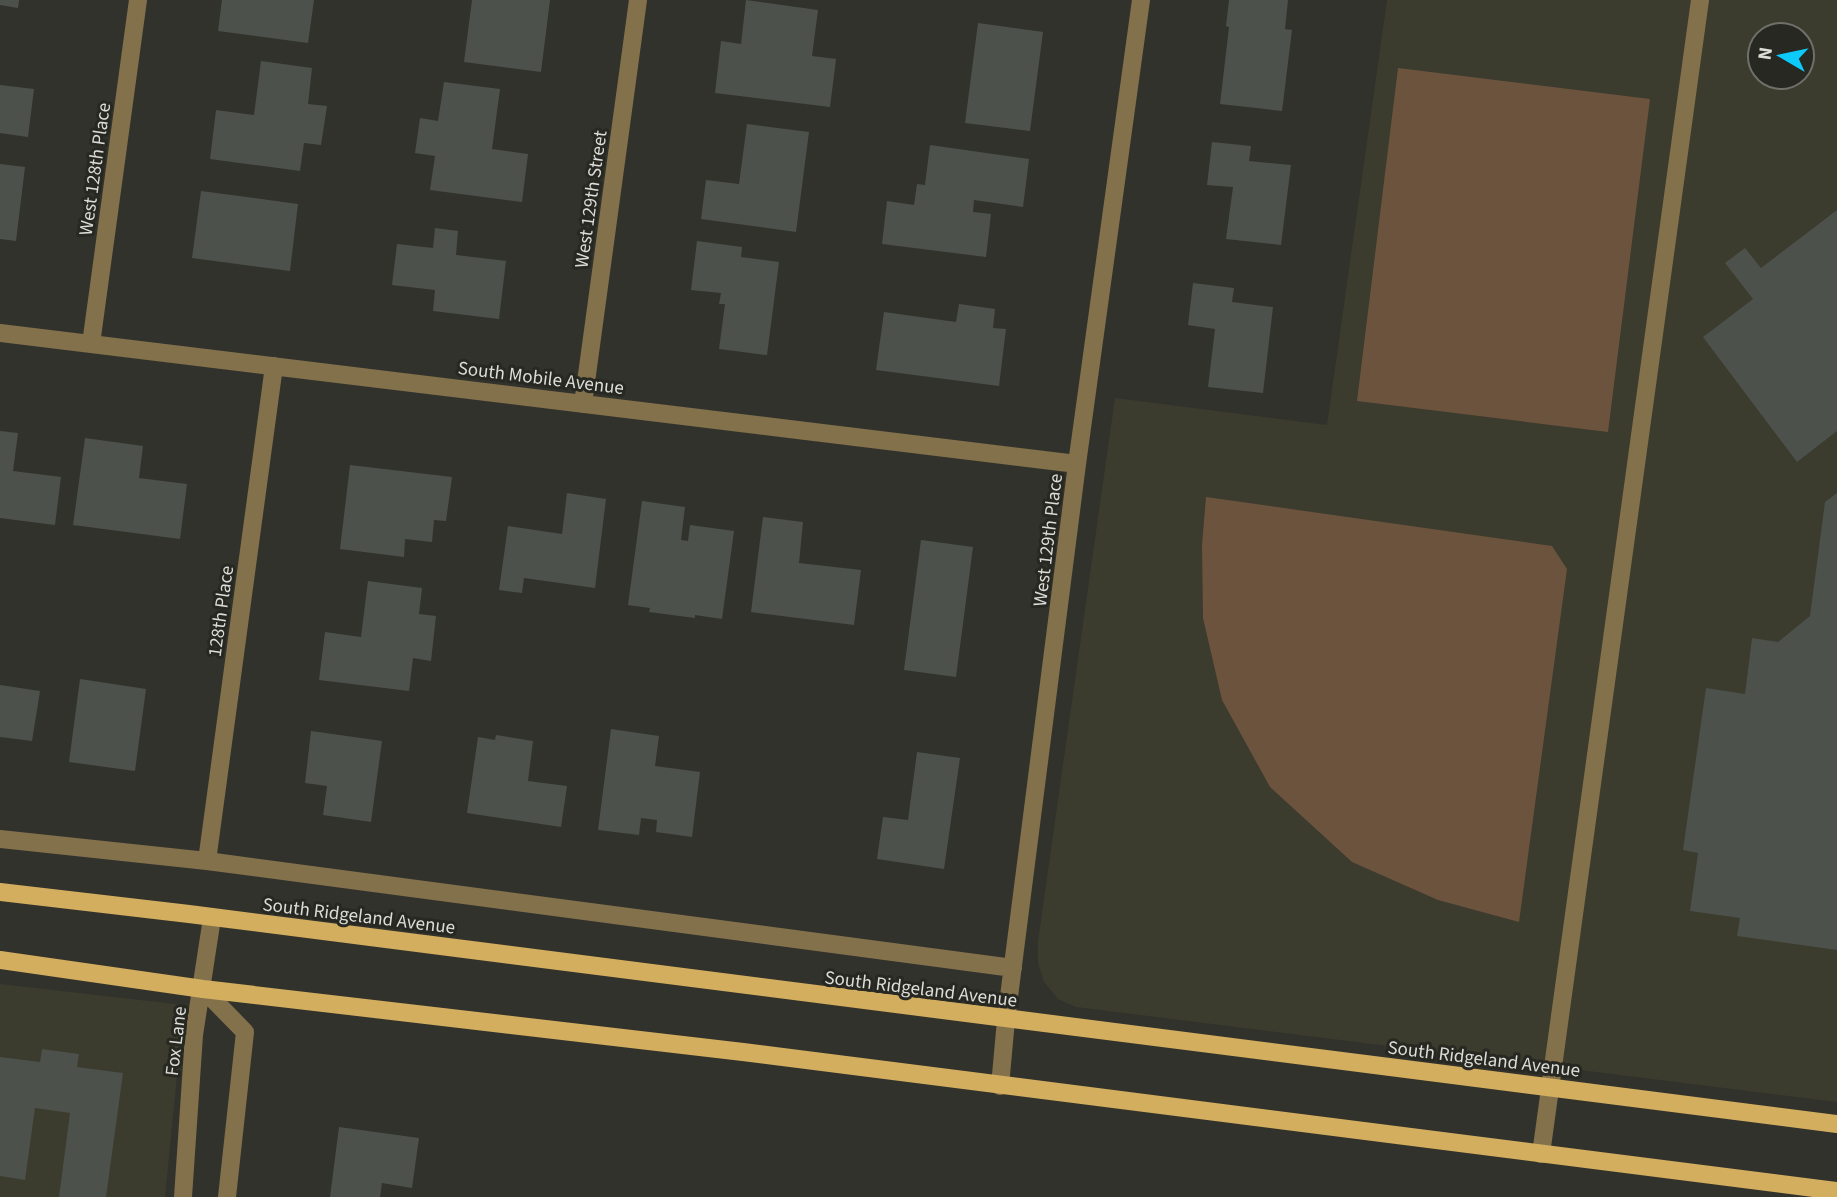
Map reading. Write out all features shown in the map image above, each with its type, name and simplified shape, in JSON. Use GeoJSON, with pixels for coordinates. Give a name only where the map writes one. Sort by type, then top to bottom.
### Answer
{"type":"FeatureCollection","features":[{"type":"Feature","properties":{"kind":"main road","name":"South Ridgeland Avenue"},"geometry":{"type":"LineString","coordinates":[[0,892],[1837,1124]]}},
{"type":"Feature","properties":{"kind":"main road"},"geometry":{"type":"LineString","coordinates":[[0,960],[203,989],[743,1052],[1837,1191]]}},
{"type":"Feature","properties":{"kind":"street","name":"West 128th Place"},"geometry":{"type":"LineString","coordinates":[[91,344],[138,0]]}},
{"type":"Feature","properties":{"kind":"street","name":"West 129th Street"},"geometry":{"type":"LineString","coordinates":[[583,404],[638,0]]}},
{"type":"Feature","properties":{"kind":"street","name":"West 129th Place"},"geometry":{"type":"LineString","coordinates":[[1000,1086],[1006,1020],[1077,464],[1141,0]]}},
{"type":"Feature","properties":{"kind":"street"},"geometry":{"type":"LineString","coordinates":[[1541,1154],[1700,0]]}},
{"type":"Feature","properties":{"kind":"street","name":"South Mobile Avenue"},"geometry":{"type":"LineString","coordinates":[[0,332],[1077,464]]}},
{"type":"Feature","properties":{"kind":"street","name":"128th Place"},"geometry":{"type":"LineString","coordinates":[[207,861],[274,366]]}},
{"type":"Feature","properties":{"kind":"street"},"geometry":{"type":"LineString","coordinates":[[0,839],[207,861],[1013,968]]}},
{"type":"Feature","properties":{"kind":"street"},"geometry":{"type":"LineString","coordinates":[[203,989],[212,918]]}},
{"type":"Feature","properties":{"kind":"street","name":"Fox Lane"},"geometry":{"type":"LineString","coordinates":[[183,1197],[194,1035],[203,989]]}},
{"type":"Feature","properties":{"kind":"street","name":"Fox Lane"},"geometry":{"type":"LineString","coordinates":[[203,989],[245,1032],[227,1197]]}},
{"type":"Feature","properties":{"kind":"shaded area"},"geometry":{"type":"Polygon","coordinates":[[[1387,0],[1837,0],[1837,1102],[1076,1007],[1058,999],[1044,982],[1038,963],[1038,941],[1115,398],[1327,425],[1387,0]]]}},
{"type":"Feature","properties":{"kind":"shaded area"},"geometry":{"type":"Polygon","coordinates":[[[1398,68],[1650,99],[1608,432],[1357,401],[1398,68]]]}},
{"type":"Feature","properties":{"kind":"shaded area"},"geometry":{"type":"Polygon","coordinates":[[[1206,497],[1552,546],[1567,569],[1519,922],[1438,900],[1352,862],[1270,787],[1222,700],[1203,618],[1202,545],[1206,497]]]}},
{"type":"Feature","properties":{"kind":"shaded area"},"geometry":{"type":"Polygon","coordinates":[[[0,984],[184,1005],[165,1197],[0,1197],[0,984]]]}},
{"type":"Feature","properties":{"kind":"building"},"geometry":{"type":"Polygon","coordinates":[[[0,0],[19,0],[18,8],[0,5],[0,0]]]}},
{"type":"Feature","properties":{"kind":"building"},"geometry":{"type":"Polygon","coordinates":[[[222,0],[314,0],[308,43],[218,31],[222,0]]]}},
{"type":"Feature","properties":{"kind":"building"},"geometry":{"type":"Polygon","coordinates":[[[472,0],[550,0],[541,72],[464,62],[472,0]]]}},
{"type":"Feature","properties":{"kind":"building"},"geometry":{"type":"Polygon","coordinates":[[[746,0],[818,10],[812,56],[836,59],[830,107],[715,93],[721,41],[741,44],[746,0]]]}},
{"type":"Feature","properties":{"kind":"building"},"geometry":{"type":"Polygon","coordinates":[[[1229,0],[1288,0],[1285,29],[1292,30],[1282,111],[1220,104],[1229,27],[1226,26],[1229,0]]]}},
{"type":"Feature","properties":{"kind":"building"},"geometry":{"type":"Polygon","coordinates":[[[978,23],[1043,32],[1030,131],[965,123],[978,23]]]}},
{"type":"Feature","properties":{"kind":"building"},"geometry":{"type":"Polygon","coordinates":[[[261,61],[312,68],[308,104],[327,106],[321,145],[304,143],[300,171],[210,159],[216,110],[254,115],[261,61]]]}},
{"type":"Feature","properties":{"kind":"building"},"geometry":{"type":"Polygon","coordinates":[[[444,82],[500,89],[492,149],[528,154],[522,202],[430,190],[435,156],[415,153],[420,118],[438,121],[444,82]]]}},
{"type":"Feature","properties":{"kind":"building"},"geometry":{"type":"Polygon","coordinates":[[[0,85],[34,89],[28,137],[0,133],[0,85]]]}},
{"type":"Feature","properties":{"kind":"building"},"geometry":{"type":"Polygon","coordinates":[[[747,124],[809,132],[796,232],[701,219],[706,180],[739,184],[747,124]]]}},
{"type":"Feature","properties":{"kind":"building"},"geometry":{"type":"Polygon","coordinates":[[[1212,142],[1251,146],[1249,161],[1291,165],[1281,245],[1226,239],[1233,187],[1207,185],[1212,142]]]}},
{"type":"Feature","properties":{"kind":"building"},"geometry":{"type":"Polygon","coordinates":[[[930,145],[1029,159],[1023,207],[974,200],[973,212],[991,214],[986,257],[882,244],[887,201],[914,205],[917,184],[925,185],[930,145]]]}},
{"type":"Feature","properties":{"kind":"building"},"geometry":{"type":"Polygon","coordinates":[[[0,164],[25,167],[16,241],[0,239],[0,164]]]}},
{"type":"Feature","properties":{"kind":"building"},"geometry":{"type":"Polygon","coordinates":[[[201,191],[298,204],[290,271],[192,258],[201,191]]]}},
{"type":"Feature","properties":{"kind":"building"},"geometry":{"type":"Polygon","coordinates":[[[1837,210],[1837,431],[1797,462],[1703,337],[1753,299],[1725,263],[1745,248],[1761,268],[1837,210]]]}},
{"type":"Feature","properties":{"kind":"building"},"geometry":{"type":"Polygon","coordinates":[[[435,228],[458,231],[456,255],[506,261],[499,319],[433,311],[435,290],[392,285],[397,244],[433,248],[435,228]]]}},
{"type":"Feature","properties":{"kind":"building"},"geometry":{"type":"Polygon","coordinates":[[[697,241],[742,247],[741,257],[779,262],[767,355],[719,349],[725,304],[719,304],[721,293],[691,290],[697,241]]]}},
{"type":"Feature","properties":{"kind":"building"},"geometry":{"type":"Polygon","coordinates":[[[1193,283],[1234,288],[1232,302],[1273,307],[1263,393],[1208,387],[1215,329],[1188,325],[1193,283]]]}},
{"type":"Feature","properties":{"kind":"building"},"geometry":{"type":"Polygon","coordinates":[[[959,304],[995,309],[993,328],[1006,329],[999,386],[876,370],[884,312],[956,322],[959,304]]]}},
{"type":"Feature","properties":{"kind":"building"},"geometry":{"type":"Polygon","coordinates":[[[0,431],[18,433],[13,471],[61,477],[55,525],[0,518],[0,431]]]}},
{"type":"Feature","properties":{"kind":"building"},"geometry":{"type":"Polygon","coordinates":[[[85,438],[143,446],[139,478],[187,484],[180,539],[73,525],[85,438]]]}},
{"type":"Feature","properties":{"kind":"building"},"geometry":{"type":"Polygon","coordinates":[[[350,465],[452,477],[446,521],[434,520],[432,542],[405,539],[404,557],[340,549],[350,465]]]}},
{"type":"Feature","properties":{"kind":"building"},"geometry":{"type":"Polygon","coordinates":[[[567,493],[606,499],[595,588],[524,578],[522,593],[499,590],[508,526],[562,534],[567,493]]]}},
{"type":"Feature","properties":{"kind":"building"},"geometry":{"type":"Polygon","coordinates":[[[1837,493],[1837,950],[1737,936],[1740,918],[1690,911],[1698,853],[1683,850],[1706,688],[1745,694],[1752,638],[1778,642],[1810,616],[1825,502],[1837,493]]]}},
{"type":"Feature","properties":{"kind":"building"},"geometry":{"type":"Polygon","coordinates":[[[642,501],[685,507],[681,540],[688,541],[690,525],[734,531],[722,619],[649,612],[650,608],[628,605],[642,501]]]}},
{"type":"Feature","properties":{"kind":"building"},"geometry":{"type":"Polygon","coordinates":[[[763,517],[803,522],[799,563],[861,570],[854,625],[751,612],[763,517]]]}},
{"type":"Feature","properties":{"kind":"building"},"geometry":{"type":"Polygon","coordinates":[[[921,540],[973,547],[956,677],[904,670],[921,540]]]}},
{"type":"Feature","properties":{"kind":"building"},"geometry":{"type":"Polygon","coordinates":[[[368,581],[422,588],[419,614],[436,616],[431,661],[413,658],[409,691],[319,680],[325,632],[361,637],[368,581]]]}},
{"type":"Feature","properties":{"kind":"building"},"geometry":{"type":"Polygon","coordinates":[[[80,679],[146,689],[135,771],[69,762],[80,679]]]}},
{"type":"Feature","properties":{"kind":"building"},"geometry":{"type":"Polygon","coordinates":[[[0,685],[40,691],[32,741],[0,737],[0,685]]]}},
{"type":"Feature","properties":{"kind":"building"},"geometry":{"type":"Polygon","coordinates":[[[611,729],[659,736],[655,766],[700,772],[692,837],[656,832],[657,820],[641,818],[639,835],[598,830],[611,729]]]}},
{"type":"Feature","properties":{"kind":"building"},"geometry":{"type":"Polygon","coordinates":[[[311,731],[382,741],[371,822],[323,815],[327,786],[305,783],[311,731]]]}},
{"type":"Feature","properties":{"kind":"building"},"geometry":{"type":"Polygon","coordinates":[[[496,735],[533,741],[528,781],[567,786],[561,827],[467,813],[478,737],[495,740],[496,735]]]}},
{"type":"Feature","properties":{"kind":"building"},"geometry":{"type":"Polygon","coordinates":[[[917,752],[960,758],[944,869],[877,859],[883,817],[908,820],[917,752]]]}},
{"type":"Feature","properties":{"kind":"building"},"geometry":{"type":"Polygon","coordinates":[[[42,1049],[79,1054],[77,1067],[123,1073],[106,1197],[59,1197],[70,1113],[35,1108],[25,1180],[0,1176],[0,1057],[40,1062],[42,1049]]]}},
{"type":"Feature","properties":{"kind":"building"},"geometry":{"type":"Polygon","coordinates":[[[339,1127],[419,1138],[412,1188],[382,1183],[380,1197],[330,1197],[339,1127]]]}}]}
